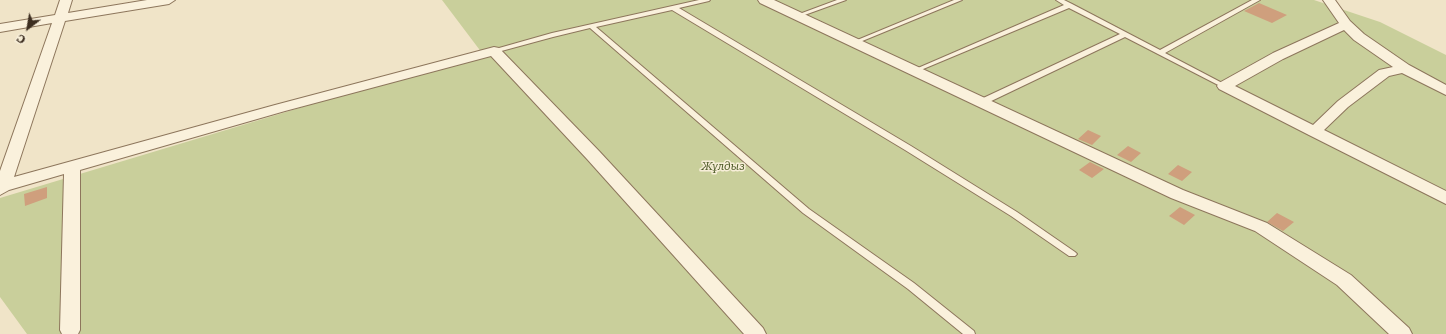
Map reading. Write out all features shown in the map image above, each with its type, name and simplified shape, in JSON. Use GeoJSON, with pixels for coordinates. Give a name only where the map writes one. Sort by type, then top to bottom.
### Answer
{"type":"FeatureCollection","features":[{"type":"Feature","properties":{"kind":"street"},"geometry":{"type":"LineString","coordinates":[[2,187],[58,18],[66,0]]}},
{"type":"Feature","properties":{"kind":"street"},"geometry":{"type":"LineString","coordinates":[[0,28],[169,0]]}},
{"type":"Feature","properties":{"kind":"street"},"geometry":{"type":"LineString","coordinates":[[764,0],[1177,194],[1261,227],[1344,280],[1402,334]]}},
{"type":"Feature","properties":{"kind":"street"},"geometry":{"type":"LineString","coordinates":[[1330,0],[1346,24],[1359,37],[1404,68],[1446,90]]}},
{"type":"Feature","properties":{"kind":"street"},"geometry":{"type":"LineString","coordinates":[[1224,86],[1278,56],[1346,24]]}},
{"type":"Feature","properties":{"kind":"street"},"geometry":{"type":"LineString","coordinates":[[2,187],[280,108],[494,51],[593,154],[756,334]]}},
{"type":"Feature","properties":{"kind":"street"},"geometry":{"type":"LineString","coordinates":[[1314,132],[1343,104],[1384,73],[1404,68]]}},
{"type":"Feature","properties":{"kind":"street"},"geometry":{"type":"LineString","coordinates":[[1224,86],[1446,198]]}},
{"type":"Feature","properties":{"kind":"street"},"geometry":{"type":"LineString","coordinates":[[70,330],[72,167]]}},
{"type":"Feature","properties":{"kind":"lane"},"geometry":{"type":"LineString","coordinates":[[494,51],[552,35],[707,0]]}},
{"type":"Feature","properties":{"kind":"lane"},"geometry":{"type":"LineString","coordinates":[[797,16],[843,0]]}},
{"type":"Feature","properties":{"kind":"lane"},"geometry":{"type":"LineString","coordinates":[[853,43],[959,0]]}},
{"type":"Feature","properties":{"kind":"lane"},"geometry":{"type":"LineString","coordinates":[[1059,0],[1224,86]]}},
{"type":"Feature","properties":{"kind":"lane"},"geometry":{"type":"LineString","coordinates":[[1160,53],[1257,0]]}},
{"type":"Feature","properties":{"kind":"lane"},"geometry":{"type":"LineString","coordinates":[[914,71],[1070,5]]}},
{"type":"Feature","properties":{"kind":"lane"},"geometry":{"type":"LineString","coordinates":[[674,8],[908,148],[1014,214],[1072,254]]}},
{"type":"Feature","properties":{"kind":"lane"},"geometry":{"type":"LineString","coordinates":[[591,26],[806,211],[910,286],[970,334]]}},
{"type":"Feature","properties":{"kind":"lane"},"geometry":{"type":"LineString","coordinates":[[982,102],[1126,34]]}},
{"type":"Feature","properties":{"kind":"green space","name":"Жұлдыз"},"geometry":{"type":"Polygon","coordinates":[[[442,0],[1314,0],[1380,22],[1446,55],[1446,334],[27,334],[0,297],[0,198],[482,53],[442,0]]]}},
{"type":"Feature","properties":{"kind":"building"},"geometry":{"type":"Polygon","coordinates":[[[1259,3],[1287,15],[1272,23],[1244,11],[1259,3]]]}},
{"type":"Feature","properties":{"kind":"building"},"geometry":{"type":"Polygon","coordinates":[[[1088,130],[1101,136],[1092,145],[1078,139],[1088,130]]]}},
{"type":"Feature","properties":{"kind":"building"},"geometry":{"type":"Polygon","coordinates":[[[1128,146],[1141,153],[1131,162],[1117,155],[1128,146]]]}},
{"type":"Feature","properties":{"kind":"building"},"geometry":{"type":"Polygon","coordinates":[[[1090,162],[1104,169],[1092,178],[1079,170],[1090,162]]]}},
{"type":"Feature","properties":{"kind":"building"},"geometry":{"type":"Polygon","coordinates":[[[1178,165],[1192,172],[1182,181],[1168,174],[1178,165]]]}},
{"type":"Feature","properties":{"kind":"building"},"geometry":{"type":"Polygon","coordinates":[[[47,187],[47,198],[25,206],[24,194],[47,187]]]}},
{"type":"Feature","properties":{"kind":"building"},"geometry":{"type":"Polygon","coordinates":[[[1180,207],[1195,215],[1184,225],[1169,216],[1180,207]]]}},
{"type":"Feature","properties":{"kind":"building"},"geometry":{"type":"Polygon","coordinates":[[[1277,213],[1294,222],[1283,231],[1267,222],[1277,213]]]}}]}
